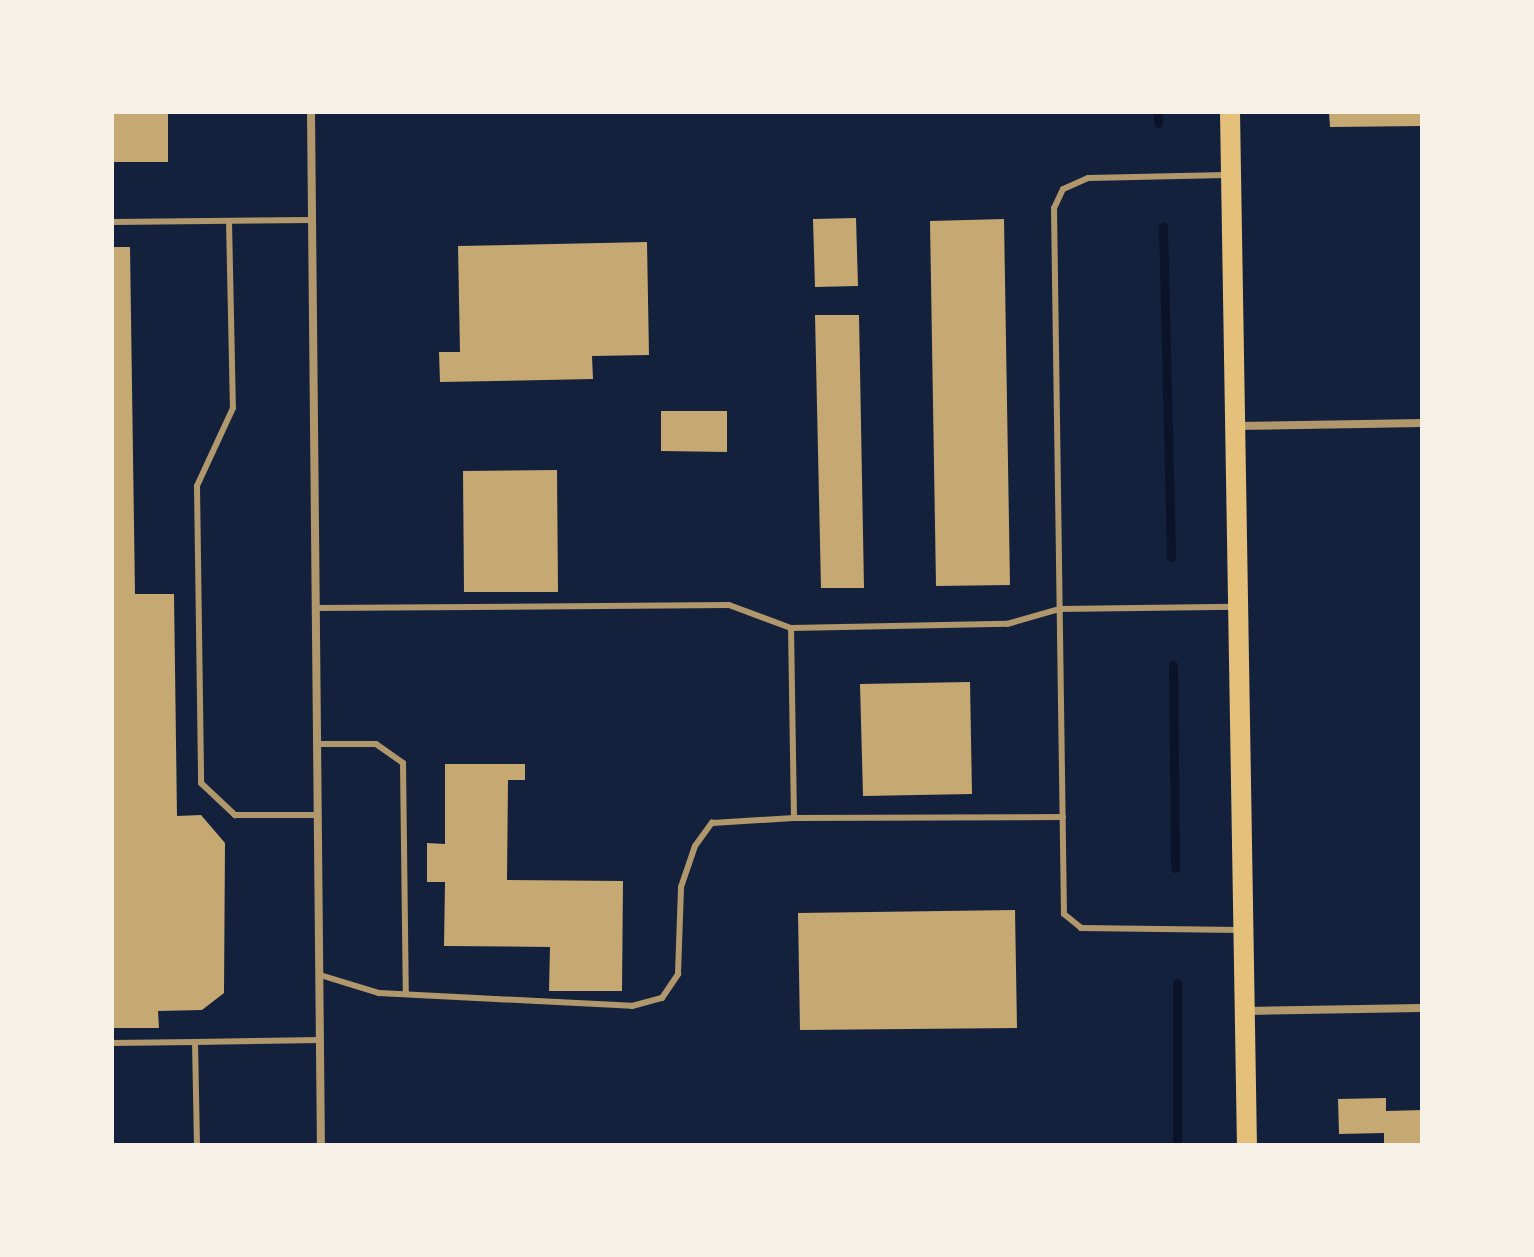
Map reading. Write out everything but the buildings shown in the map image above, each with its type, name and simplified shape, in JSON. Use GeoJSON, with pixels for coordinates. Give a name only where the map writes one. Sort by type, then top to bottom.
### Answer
{"type":"FeatureCollection","features":[{"type":"Feature","properties":{"kind":"main road"},"geometry":{"type":"LineString","coordinates":[[1230,112],[1247,1145]]}},
{"type":"Feature","properties":{"kind":"street"},"geometry":{"type":"LineString","coordinates":[[311,112],[321,1145]]}},
{"type":"Feature","properties":{"kind":"street"},"geometry":{"type":"LineString","coordinates":[[1235,426],[1422,423]]}},
{"type":"Feature","properties":{"kind":"street"},"geometry":{"type":"LineString","coordinates":[[1245,1011],[1422,1008]]}},
{"type":"Feature","properties":{"kind":"lane"},"geometry":{"type":"LineString","coordinates":[[1231,175],[1088,178],[1063,189],[1054,208],[1064,914],[1081,928],[1244,930]]}},
{"type":"Feature","properties":{"kind":"lane"},"geometry":{"type":"LineString","coordinates":[[112,222],[312,220]]}},
{"type":"Feature","properties":{"kind":"lane"},"geometry":{"type":"LineString","coordinates":[[229,221],[233,408],[197,486],[201,783],[235,815],[318,815]]}},
{"type":"Feature","properties":{"kind":"lane"},"geometry":{"type":"LineString","coordinates":[[316,608],[729,605],[791,628],[1007,624],[1059,609],[1238,606]]}},
{"type":"Feature","properties":{"kind":"lane"},"geometry":{"type":"LineString","coordinates":[[791,628],[794,818]]}},
{"type":"Feature","properties":{"kind":"lane"},"geometry":{"type":"LineString","coordinates":[[318,744],[376,744],[403,763],[406,994]]}},
{"type":"Feature","properties":{"kind":"lane"},"geometry":{"type":"LineString","coordinates":[[320,975],[379,993],[632,1006],[662,998],[678,974],[681,887],[695,846],[712,823],[794,818],[1063,817]]}},
{"type":"Feature","properties":{"kind":"lane"},"geometry":{"type":"LineString","coordinates":[[112,1043],[320,1040]]}},
{"type":"Feature","properties":{"kind":"lane"},"geometry":{"type":"LineString","coordinates":[[195,1042],[197,1145]]}},
{"type":"Feature","properties":{"kind":"waterway"},"geometry":{"type":"LineString","coordinates":[[1158,112],[1158,123]]}},
{"type":"Feature","properties":{"kind":"waterway"},"geometry":{"type":"LineString","coordinates":[[1163,227],[1171,557]]}},
{"type":"Feature","properties":{"kind":"waterway"},"geometry":{"type":"LineString","coordinates":[[1173,665],[1175,868]]}},
{"type":"Feature","properties":{"kind":"waterway"},"geometry":{"type":"LineString","coordinates":[[1177,983],[1177,1145]]}}]}
